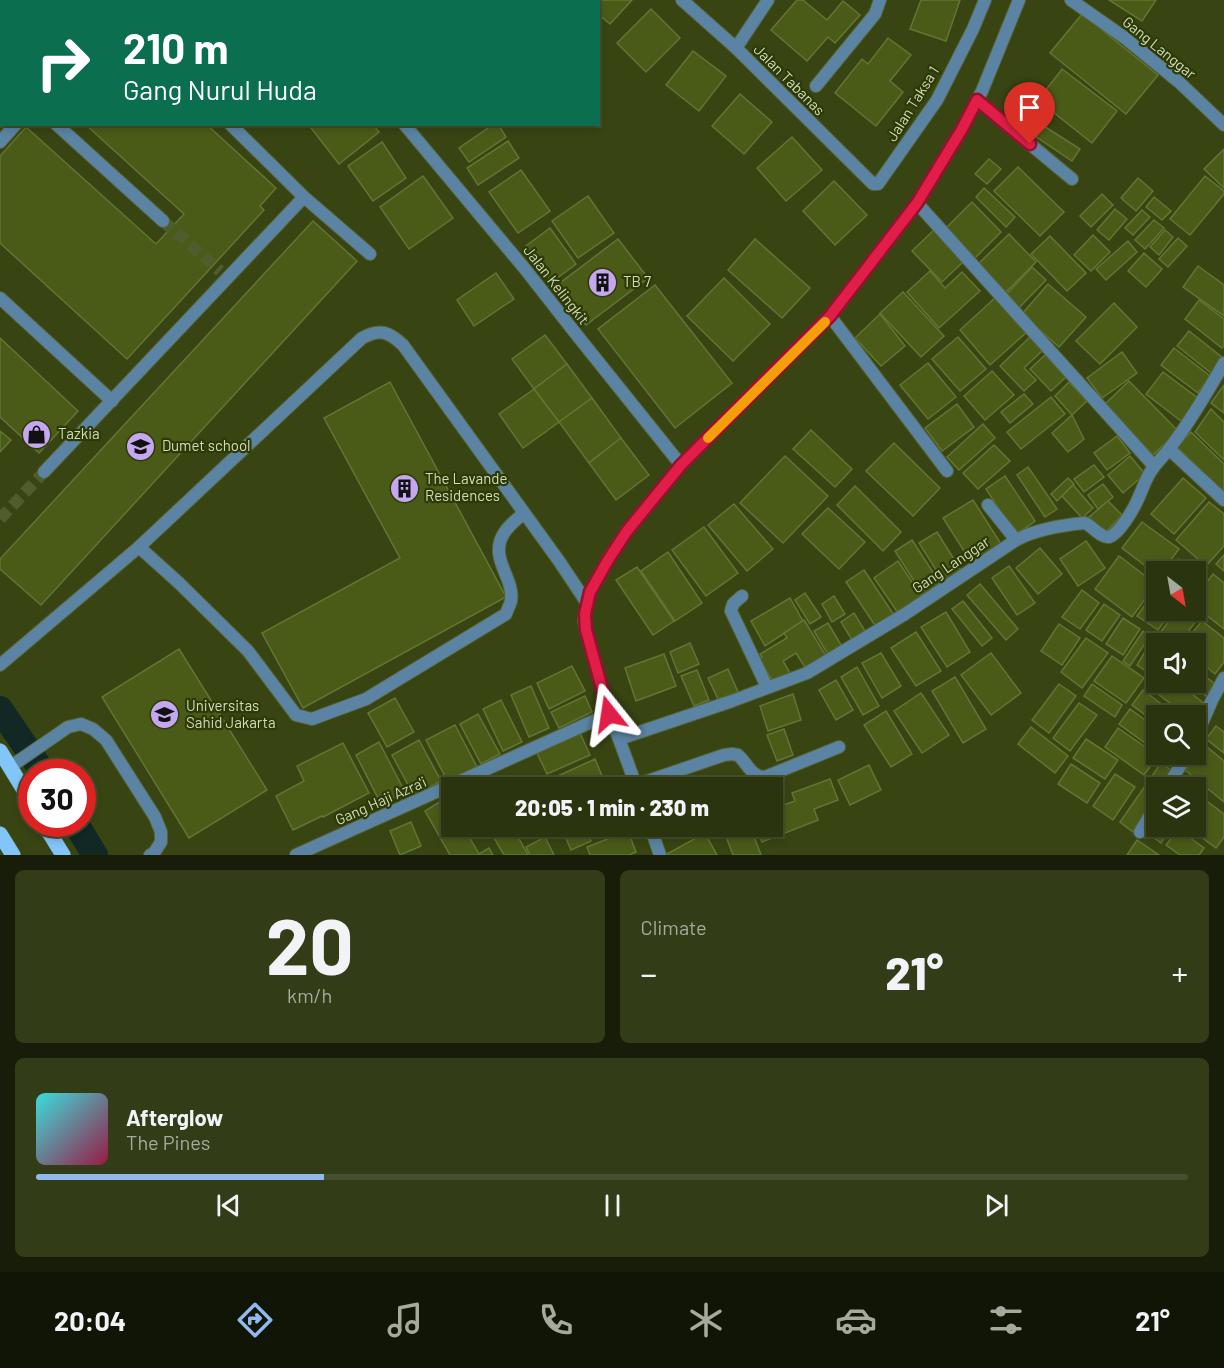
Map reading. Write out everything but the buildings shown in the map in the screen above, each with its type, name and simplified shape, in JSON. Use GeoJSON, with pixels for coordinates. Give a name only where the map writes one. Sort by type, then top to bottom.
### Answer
{"type":"FeatureCollection","features":[{"type":"Feature","properties":{"kind":"main road"},"geometry":{"type":"LineString","coordinates":[[0,751],[18,780]]}},
{"type":"Feature","properties":{"kind":"main road"},"geometry":{"type":"LineString","coordinates":[[0,834],[13,855]]}},
{"type":"Feature","properties":{"kind":"main road"},"geometry":{"type":"LineString","coordinates":[[52,837],[63,855]]}},
{"type":"Feature","properties":{"kind":"street","name":"Jalan Tabanas"},"geometry":{"type":"LineString","coordinates":[[682,0],[736,48],[873,184]]}},
{"type":"Feature","properties":{"kind":"street"},"geometry":{"type":"LineString","coordinates":[[736,48],[768,0]]}},
{"type":"Feature","properties":{"kind":"street"},"geometry":{"type":"LineString","coordinates":[[816,86],[875,14],[880,0]]}},
{"type":"Feature","properties":{"kind":"street","name":"Jalan Taksa 1"},"geometry":{"type":"LineString","coordinates":[[873,184],[878,184],[937,100],[985,0]]}},
{"type":"Feature","properties":{"kind":"street"},"geometry":{"type":"LineString","coordinates":[[633,777],[609,714],[584,620],[586,603],[596,579],[627,531],[681,465],[830,316],[917,203],[977,100],[1019,0]]}},
{"type":"Feature","properties":{"kind":"street","name":"Gang Langgar"},"geometry":{"type":"LineString","coordinates":[[1071,0],[1125,38],[1179,82],[1224,125]]}},
{"type":"Feature","properties":{"kind":"street"},"geometry":{"type":"LineString","coordinates":[[977,100],[1072,178]]}},
{"type":"Feature","properties":{"kind":"street"},"geometry":{"type":"LineString","coordinates":[[0,142],[14,126]]}},
{"type":"Feature","properties":{"kind":"street"},"geometry":{"type":"LineString","coordinates":[[58,126],[163,221]]}},
{"type":"Feature","properties":{"kind":"street"},"geometry":{"type":"LineString","coordinates":[[232,126],[304,197],[370,254]]}},
{"type":"Feature","properties":{"kind":"street","name":"Jalan Kelingkit"},"geometry":{"type":"LineString","coordinates":[[406,126],[525,269],[681,465]]}},
{"type":"Feature","properties":{"kind":"street"},"geometry":{"type":"LineString","coordinates":[[44,472],[112,401],[224,274],[304,197]]}},
{"type":"Feature","properties":{"kind":"street"},"geometry":{"type":"LineString","coordinates":[[917,203],[1154,466]]}},
{"type":"Feature","properties":{"kind":"street"},"geometry":{"type":"LineString","coordinates":[[0,298],[112,401]]}},
{"type":"Feature","properties":{"kind":"street"},"geometry":{"type":"LineString","coordinates":[[830,316],[947,471]]}},
{"type":"Feature","properties":{"kind":"street"},"geometry":{"type":"LineString","coordinates":[[2,663],[139,546],[362,338],[371,333],[382,332],[393,336],[403,345],[586,603]]}},
{"type":"Feature","properties":{"kind":"street","name":"Gang Langgar"},"geometry":{"type":"LineString","coordinates":[[619,739],[807,673],[905,614],[1027,534],[1085,523],[1091,525],[1103,536],[1112,535],[1126,521],[1150,472],[1169,449],[1224,363]]}},
{"type":"Feature","properties":{"kind":"street"},"geometry":{"type":"LineString","coordinates":[[1169,449],[1224,500]]}},
{"type":"Feature","properties":{"kind":"street"},"geometry":{"type":"LineString","coordinates":[[988,505],[1016,540]]}},
{"type":"Feature","properties":{"kind":"street"},"geometry":{"type":"LineString","coordinates":[[139,546],[248,651],[296,715],[312,719],[366,699],[506,614],[511,600],[498,552],[502,535],[508,526],[524,513]]}},
{"type":"Feature","properties":{"kind":"street"},"geometry":{"type":"LineString","coordinates":[[742,596],[733,604],[731,611],[767,687]]}},
{"type":"Feature","properties":{"kind":"street"},"geometry":{"type":"LineString","coordinates":[[1206,714],[1224,678]]}},
{"type":"Feature","properties":{"kind":"street","name":"Gang Haji Azra'i"},"geometry":{"type":"LineString","coordinates":[[296,855],[609,714]]}},
{"type":"Feature","properties":{"kind":"street"},"geometry":{"type":"LineString","coordinates":[[10,767],[68,727],[81,723],[93,729],[106,740],[155,817],[161,832],[161,842],[150,855]]}},
{"type":"Feature","properties":{"kind":"street"},"geometry":{"type":"LineString","coordinates":[[765,777],[839,747]]}},
{"type":"Feature","properties":{"kind":"street"},"geometry":{"type":"LineString","coordinates":[[662,777],[732,754],[738,755],[758,777]]}},
{"type":"Feature","properties":{"kind":"street"},"geometry":{"type":"LineString","coordinates":[[1140,832],[1146,822]]}},
{"type":"Feature","properties":{"kind":"street"},"geometry":{"type":"LineString","coordinates":[[654,837],[660,855]]}},
{"type":"Feature","properties":{"kind":"waterway"},"geometry":{"type":"LineString","coordinates":[[0,709],[34,759]]}},
{"type":"Feature","properties":{"kind":"waterway"},"geometry":{"type":"LineString","coordinates":[[84,837],[95,855]]}},
{"type":"Feature","properties":{"kind":"tunnel"},"geometry":{"type":"LineString","coordinates":[[163,221],[220,271]]}},
{"type":"Feature","properties":{"kind":"tunnel"},"geometry":{"type":"LineString","coordinates":[[0,519],[44,472]]}},
{"type":"Feature","properties":{"kind":"slow traffic"},"geometry":{"type":"LineString","coordinates":[[708,438],[825,322]]}},
{"type":"Feature","properties":{"kind":"place","name":"TB 7"},"geometry":{"type":"Point","coordinates":[602,282]}},
{"type":"Feature","properties":{"kind":"place","name":"Tazkia"},"geometry":{"type":"Point","coordinates":[37,434]}},
{"type":"Feature","properties":{"kind":"place","name":"Dumet school"},"geometry":{"type":"Point","coordinates":[141,446]}},
{"type":"Feature","properties":{"kind":"place","name":"The Lavande Residences"},"geometry":{"type":"Point","coordinates":[404,488]}},
{"type":"Feature","properties":{"kind":"place","name":"Universitas Sahid Jakarta"},"geometry":{"type":"Point","coordinates":[165,715]}},
{"type":"Feature","properties":{"kind":"route"},"geometry":{"type":"LineString","coordinates":[[609,714],[584,620],[586,603],[596,579],[627,531],[681,465],[830,316],[917,203],[977,100],[1030,144]]}}]}
